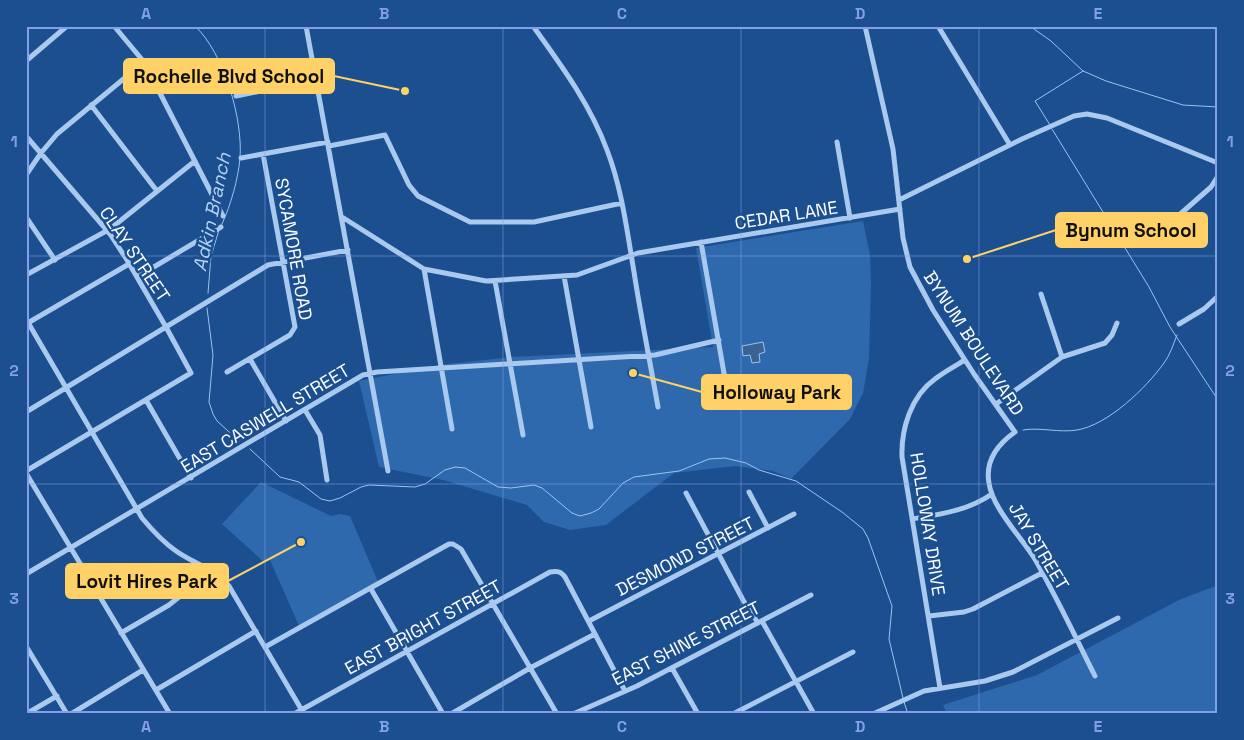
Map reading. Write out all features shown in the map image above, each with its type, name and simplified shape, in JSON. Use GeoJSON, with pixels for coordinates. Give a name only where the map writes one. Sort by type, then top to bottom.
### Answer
{"type":"FeatureCollection","features":[{"type":"Feature","properties":{"kind":"street"},"geometry":{"type":"LineString","coordinates":[[26,61],[67,26]]}},
{"type":"Feature","properties":{"kind":"street"},"geometry":{"type":"LineString","coordinates":[[114,26],[144,62],[223,216]]}},
{"type":"Feature","properties":{"kind":"street"},"geometry":{"type":"LineString","coordinates":[[306,26],[388,472]]}},
{"type":"Feature","properties":{"kind":"street"},"geometry":{"type":"LineString","coordinates":[[532,26],[573,84],[593,119],[607,150],[622,203],[658,407]]}},
{"type":"Feature","properties":{"kind":"street"},"geometry":{"type":"LineString","coordinates":[[865,26],[893,149],[900,209]]}},
{"type":"Feature","properties":{"kind":"street"},"geometry":{"type":"LineString","coordinates":[[938,26],[1010,145]]}},
{"type":"Feature","properties":{"kind":"street"},"geometry":{"type":"LineString","coordinates":[[26,175],[57,134],[144,62]]}},
{"type":"Feature","properties":{"kind":"street"},"geometry":{"type":"LineString","coordinates":[[236,96],[317,80]]}},
{"type":"Feature","properties":{"kind":"street"},"geometry":{"type":"LineString","coordinates":[[91,106],[157,191]]}},
{"type":"Feature","properties":{"kind":"street"},"geometry":{"type":"LineString","coordinates":[[898,200],[1074,116],[1094,114],[1218,163]]}},
{"type":"Feature","properties":{"kind":"street"},"geometry":{"type":"LineString","coordinates":[[241,158],[385,135],[410,185],[418,196],[470,222],[534,222],[622,203]]}},
{"type":"Feature","properties":{"kind":"street","name":"CLAY STREET"},"geometry":{"type":"LineString","coordinates":[[26,136],[107,232],[137,277],[191,373],[146,400]]}},
{"type":"Feature","properties":{"kind":"street"},"geometry":{"type":"LineString","coordinates":[[837,142],[850,218]]}},
{"type":"Feature","properties":{"kind":"street","name":"SYCAMORE ROAD"},"geometry":{"type":"LineString","coordinates":[[227,372],[293,332],[295,327],[263,154]]}},
{"type":"Feature","properties":{"kind":"street"},"geometry":{"type":"LineString","coordinates":[[26,275],[107,232],[195,160]]}},
{"type":"Feature","properties":{"kind":"street"},"geometry":{"type":"LineString","coordinates":[[1153,238],[1211,187],[1218,176]]}},
{"type":"Feature","properties":{"kind":"street","name":"CEDAR LANE"},"geometry":{"type":"LineString","coordinates":[[342,217],[424,269],[495,281],[577,275],[638,253],[900,209]]}},
{"type":"Feature","properties":{"kind":"street","name":"BYNUM BOULEVARD"},"geometry":{"type":"LineString","coordinates":[[900,209],[906,253],[912,272],[933,310],[965,360],[1015,432]]}},
{"type":"Feature","properties":{"kind":"street"},"geometry":{"type":"LineString","coordinates":[[26,217],[55,260]]}},
{"type":"Feature","properties":{"kind":"street"},"geometry":{"type":"LineString","coordinates":[[137,277],[221,227]]}},
{"type":"Feature","properties":{"kind":"street"},"geometry":{"type":"LineString","coordinates":[[701,242],[728,396]]}},
{"type":"Feature","properties":{"kind":"street"},"geometry":{"type":"LineString","coordinates":[[26,412],[268,265],[348,250]]}},
{"type":"Feature","properties":{"kind":"street"},"geometry":{"type":"LineString","coordinates":[[129,264],[27,322],[146,523],[165,543],[229,586],[303,712]]}},
{"type":"Feature","properties":{"kind":"street"},"geometry":{"type":"LineString","coordinates":[[424,269],[452,429]]}},
{"type":"Feature","properties":{"kind":"street"},"geometry":{"type":"LineString","coordinates":[[564,276],[591,427]]}},
{"type":"Feature","properties":{"kind":"street"},"geometry":{"type":"LineString","coordinates":[[495,281],[523,435]]}},
{"type":"Feature","properties":{"kind":"street"},"geometry":{"type":"LineString","coordinates":[[1042,294],[1062,357]]}},
{"type":"Feature","properties":{"kind":"street"},"geometry":{"type":"LineString","coordinates":[[1179,324],[1204,309],[1218,296]]}},
{"type":"Feature","properties":{"kind":"street"},"geometry":{"type":"LineString","coordinates":[[996,404],[1062,357],[1105,343],[1112,335],[1118,323]]}},
{"type":"Feature","properties":{"kind":"street","name":"EAST CASWELL STREET"},"geometry":{"type":"LineString","coordinates":[[26,574],[363,375],[441,368],[649,356],[719,340]]}},
{"type":"Feature","properties":{"kind":"street"},"geometry":{"type":"LineString","coordinates":[[250,359],[286,421]]}},
{"type":"Feature","properties":{"kind":"street","name":"HOLLOWAY DRIVE"},"geometry":{"type":"LineString","coordinates":[[940,688],[902,457],[903,438],[907,420],[918,398],[930,383],[965,360]]}},
{"type":"Feature","properties":{"kind":"street"},"geometry":{"type":"LineString","coordinates":[[170,714],[26,472],[146,400],[191,478]]}},
{"type":"Feature","properties":{"kind":"street"},"geometry":{"type":"LineString","coordinates":[[305,410],[320,434],[327,480]]}},
{"type":"Feature","properties":{"kind":"street","name":"JAY STREET"},"geometry":{"type":"LineString","coordinates":[[1015,432],[999,446],[992,458],[988,476],[992,494],[1032,555],[1095,676]]}},
{"type":"Feature","properties":{"kind":"street"},"geometry":{"type":"LineString","coordinates":[[749,492],[768,528]]}},
{"type":"Feature","properties":{"kind":"street"},"geometry":{"type":"LineString","coordinates":[[686,493],[718,554],[796,681],[814,714]]}},
{"type":"Feature","properties":{"kind":"street"},"geometry":{"type":"LineString","coordinates":[[912,518],[964,509],[992,494]]}},
{"type":"Feature","properties":{"kind":"street","name":"DESMOND STREET"},"geometry":{"type":"LineString","coordinates":[[589,621],[794,514]]}},
{"type":"Feature","properties":{"kind":"street"},"geometry":{"type":"LineString","coordinates":[[265,647],[449,544],[453,544],[457,546],[493,604],[557,714]]}},
{"type":"Feature","properties":{"kind":"street"},"geometry":{"type":"LineString","coordinates":[[121,633],[170,605],[210,572]]}},
{"type":"Feature","properties":{"kind":"street","name":"EAST BRIGHT STREET"},"geometry":{"type":"LineString","coordinates":[[294,714],[303,712],[407,651],[550,572],[562,573],[589,621]]}},
{"type":"Feature","properties":{"kind":"street"},"geometry":{"type":"LineString","coordinates":[[929,616],[964,612],[973,609],[1042,573]]}},
{"type":"Feature","properties":{"kind":"street"},"geometry":{"type":"LineString","coordinates":[[371,589],[443,714]]}},
{"type":"Feature","properties":{"kind":"street","name":"EAST SHINE STREET"},"geometry":{"type":"LineString","coordinates":[[573,714],[672,668],[812,595]]}},
{"type":"Feature","properties":{"kind":"street"},"geometry":{"type":"LineString","coordinates":[[873,714],[924,691],[999,677],[1013,672],[1118,618]]}},
{"type":"Feature","properties":{"kind":"street"},"geometry":{"type":"LineString","coordinates":[[589,621],[625,691]]}},
{"type":"Feature","properties":{"kind":"street"},"geometry":{"type":"LineString","coordinates":[[156,690],[256,631]]}},
{"type":"Feature","properties":{"kind":"street"},"geometry":{"type":"LineString","coordinates":[[451,714],[530,668],[595,634]]}},
{"type":"Feature","properties":{"kind":"street"},"geometry":{"type":"LineString","coordinates":[[26,646],[67,714]]}},
{"type":"Feature","properties":{"kind":"street"},"geometry":{"type":"LineString","coordinates":[[733,714],[853,652]]}},
{"type":"Feature","properties":{"kind":"street"},"geometry":{"type":"LineString","coordinates":[[672,668],[698,714]]}},
{"type":"Feature","properties":{"kind":"street"},"geometry":{"type":"LineString","coordinates":[[71,714],[144,670]]}},
{"type":"Feature","properties":{"kind":"street"},"geometry":{"type":"LineString","coordinates":[[26,714],[57,696]]}},
{"type":"Feature","properties":{"kind":"shaded area"},"geometry":{"type":"Polygon","coordinates":[[[863,221],[870,255],[871,284],[869,359],[863,393],[850,419],[791,479],[773,471],[735,466],[674,473],[606,525],[570,530],[544,522],[527,505],[443,480],[379,467],[359,381],[438,365],[513,357],[713,347],[696,248],[863,221]]]}},
{"type":"Feature","properties":{"kind":"shaded area"},"geometry":{"type":"Polygon","coordinates":[[[763,342],[765,352],[759,354],[760,362],[752,363],[750,355],[743,356],[742,346],[763,342]]]}},
{"type":"Feature","properties":{"kind":"shaded area"},"geometry":{"type":"Polygon","coordinates":[[[261,482],[331,516],[340,514],[350,516],[379,584],[299,626],[270,560],[264,562],[222,524],[261,482]]]}},
{"type":"Feature","properties":{"kind":"shaded area"},"geometry":{"type":"Polygon","coordinates":[[[1218,585],[1218,714],[947,714],[943,705],[1037,675],[1179,600],[1218,585]]]}},
{"type":"Feature","properties":{"kind":"waterway","name":"Adkin Branch"},"geometry":{"type":"LineString","coordinates":[[195,26],[215,53],[223,69],[235,106],[238,125],[240,142],[239,166],[234,192],[222,224]]}},
{"type":"Feature","properties":{"kind":"waterway"},"geometry":{"type":"LineString","coordinates":[[1034,29],[1051,41],[1083,71],[1106,81],[1183,105],[1218,107]]}},
{"type":"Feature","properties":{"kind":"waterway"},"geometry":{"type":"LineString","coordinates":[[1050,125],[1035,101],[1083,71]]}},
{"type":"Feature","properties":{"kind":"waterway"},"geometry":{"type":"LineString","coordinates":[[1052,129],[1149,287],[1170,327],[1218,400]]}},
{"type":"Feature","properties":{"kind":"waterway","name":"Adkin Branch"},"geometry":{"type":"LineString","coordinates":[[208,293],[211,256],[219,230]]}},
{"type":"Feature","properties":{"kind":"waterway","name":"Adkin Branch"},"geometry":{"type":"LineString","coordinates":[[207,308],[213,355],[209,402],[217,421],[239,441]]}},
{"type":"Feature","properties":{"kind":"waterway"},"geometry":{"type":"LineString","coordinates":[[1023,430],[1077,430],[1101,421],[1137,394],[1156,373],[1166,360],[1177,335]]}},
{"type":"Feature","properties":{"kind":"waterway","name":"Adkin Branch"},"geometry":{"type":"LineString","coordinates":[[250,449],[280,477],[299,482],[321,499],[330,501],[369,485],[415,487],[425,484],[445,470],[455,467],[465,468],[498,487],[511,488],[534,485],[542,488],[572,513],[580,516],[599,509],[623,483],[634,477],[679,471],[709,459],[725,458],[746,463],[759,470],[796,481],[842,512],[863,529],[868,538],[892,606],[889,639],[903,698]]}},
{"type":"Feature","properties":{"kind":"waterway","name":"Adkin Branch"},"geometry":{"type":"LineString","coordinates":[[904,702],[908,714]]}},
{"type":"Feature","properties":{"kind":"place","name":"Rochelle Blvd School"},"geometry":{"type":"Point","coordinates":[405,91]}},
{"type":"Feature","properties":{"kind":"place","name":"Bynum School"},"geometry":{"type":"Point","coordinates":[967,259]}},
{"type":"Feature","properties":{"kind":"place","name":"Holloway Park"},"geometry":{"type":"Point","coordinates":[633,373]}},
{"type":"Feature","properties":{"kind":"place","name":"Lovit Hires Park"},"geometry":{"type":"Point","coordinates":[301,542]}}]}
